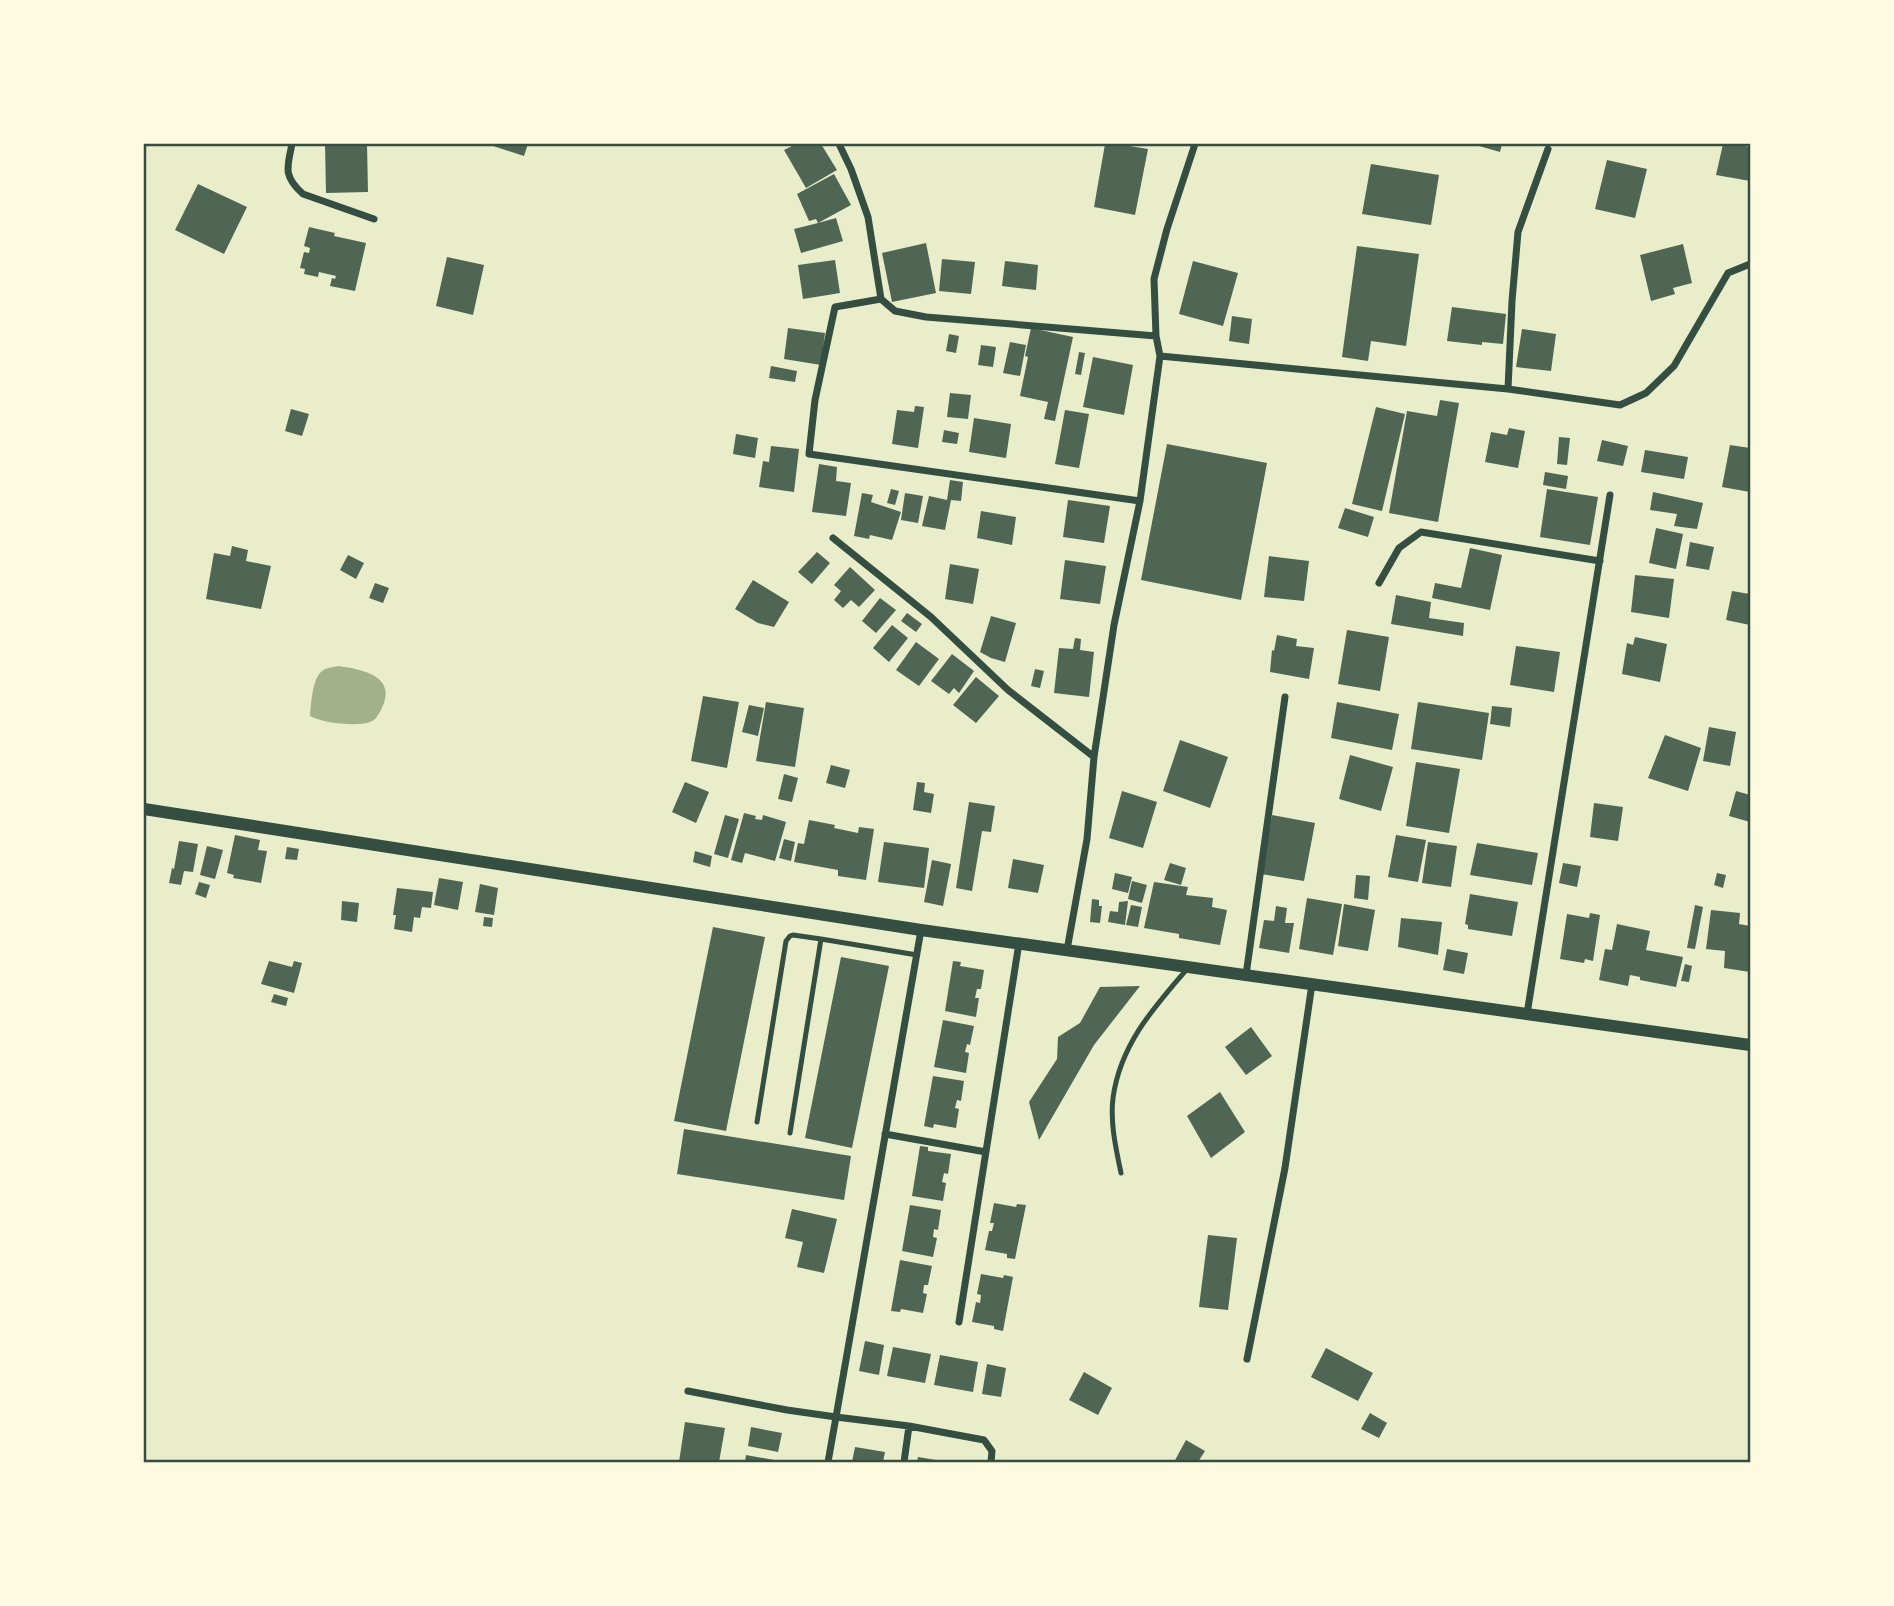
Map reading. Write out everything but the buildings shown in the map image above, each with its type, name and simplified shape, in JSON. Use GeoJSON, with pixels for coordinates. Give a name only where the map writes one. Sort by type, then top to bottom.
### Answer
{"type":"FeatureCollection","features":[{"type":"Feature","properties":{"kind":"street"},"geometry":{"type":"LineString","coordinates":[[292,144],[288,176],[294,186],[303,194],[374,219]]}},
{"type":"Feature","properties":{"kind":"street"},"geometry":{"type":"LineString","coordinates":[[839,144],[868,217],[881,299],[895,311],[926,317],[1156,336]]}},
{"type":"Feature","properties":{"kind":"street"},"geometry":{"type":"LineString","coordinates":[[1067,950],[1087,839],[1094,757],[1114,625],[1140,501],[1160,356],[1156,336],[1154,279],[1195,144]]}},
{"type":"Feature","properties":{"kind":"street"},"geometry":{"type":"LineString","coordinates":[[1508,389],[1518,232],[1548,149]]}},
{"type":"Feature","properties":{"kind":"street"},"geometry":{"type":"LineString","coordinates":[[1160,356],[1508,389],[1620,405],[1646,393],[1674,366],[1728,273],[1751,264]]}},
{"type":"Feature","properties":{"kind":"street"},"geometry":{"type":"LineString","coordinates":[[881,299],[835,307],[815,400],[809,454],[1140,501]]}},
{"type":"Feature","properties":{"kind":"street"},"geometry":{"type":"LineString","coordinates":[[1527,1014],[1610,495]]}},
{"type":"Feature","properties":{"kind":"street"},"geometry":{"type":"LineString","coordinates":[[1379,583],[1399,548],[1421,532],[1600,561]]}},
{"type":"Feature","properties":{"kind":"street"},"geometry":{"type":"LineString","coordinates":[[833,538],[931,617],[1008,690],[1094,757]]}},
{"type":"Feature","properties":{"kind":"street"},"geometry":{"type":"LineString","coordinates":[[1246,975],[1284,697]]}},
{"type":"Feature","properties":{"kind":"street"},"geometry":{"type":"LineString","coordinates":[[144,809],[921,930],[1751,1045]]}},
{"type":"Feature","properties":{"kind":"street"},"geometry":{"type":"LineString","coordinates":[[828,1462],[921,930]]}},
{"type":"Feature","properties":{"kind":"street"},"geometry":{"type":"LineString","coordinates":[[959,1322],[1019,943]]}},
{"type":"Feature","properties":{"kind":"street"},"geometry":{"type":"LineString","coordinates":[[1247,1359],[1285,1168],[1312,984]]}},
{"type":"Feature","properties":{"kind":"street"},"geometry":{"type":"LineString","coordinates":[[885,1134],[986,1152]]}},
{"type":"Feature","properties":{"kind":"street"},"geometry":{"type":"LineString","coordinates":[[688,1391],[787,1410],[909,1426],[984,1440],[992,1451],[991,1462]]}},
{"type":"Feature","properties":{"kind":"street"},"geometry":{"type":"LineString","coordinates":[[904,1462],[909,1426]]}},
{"type":"Feature","properties":{"kind":"lane"},"geometry":{"type":"LineString","coordinates":[[757,1122],[786,941],[790,936],[916,955]]}},
{"type":"Feature","properties":{"kind":"lane"},"geometry":{"type":"LineString","coordinates":[[790,1133],[821,939]]}},
{"type":"Feature","properties":{"kind":"lane"},"geometry":{"type":"LineString","coordinates":[[1121,1173],[1114,1134],[1113,1098],[1124,1058],[1138,1029],[1189,967]]}},
{"type":"Feature","properties":{"kind":"shaded area"},"geometry":{"type":"Polygon","coordinates":[[[338,666],[367,673],[382,682],[385,699],[379,714],[372,721],[340,724],[310,716],[316,680],[325,669],[338,666]]]}}]}
